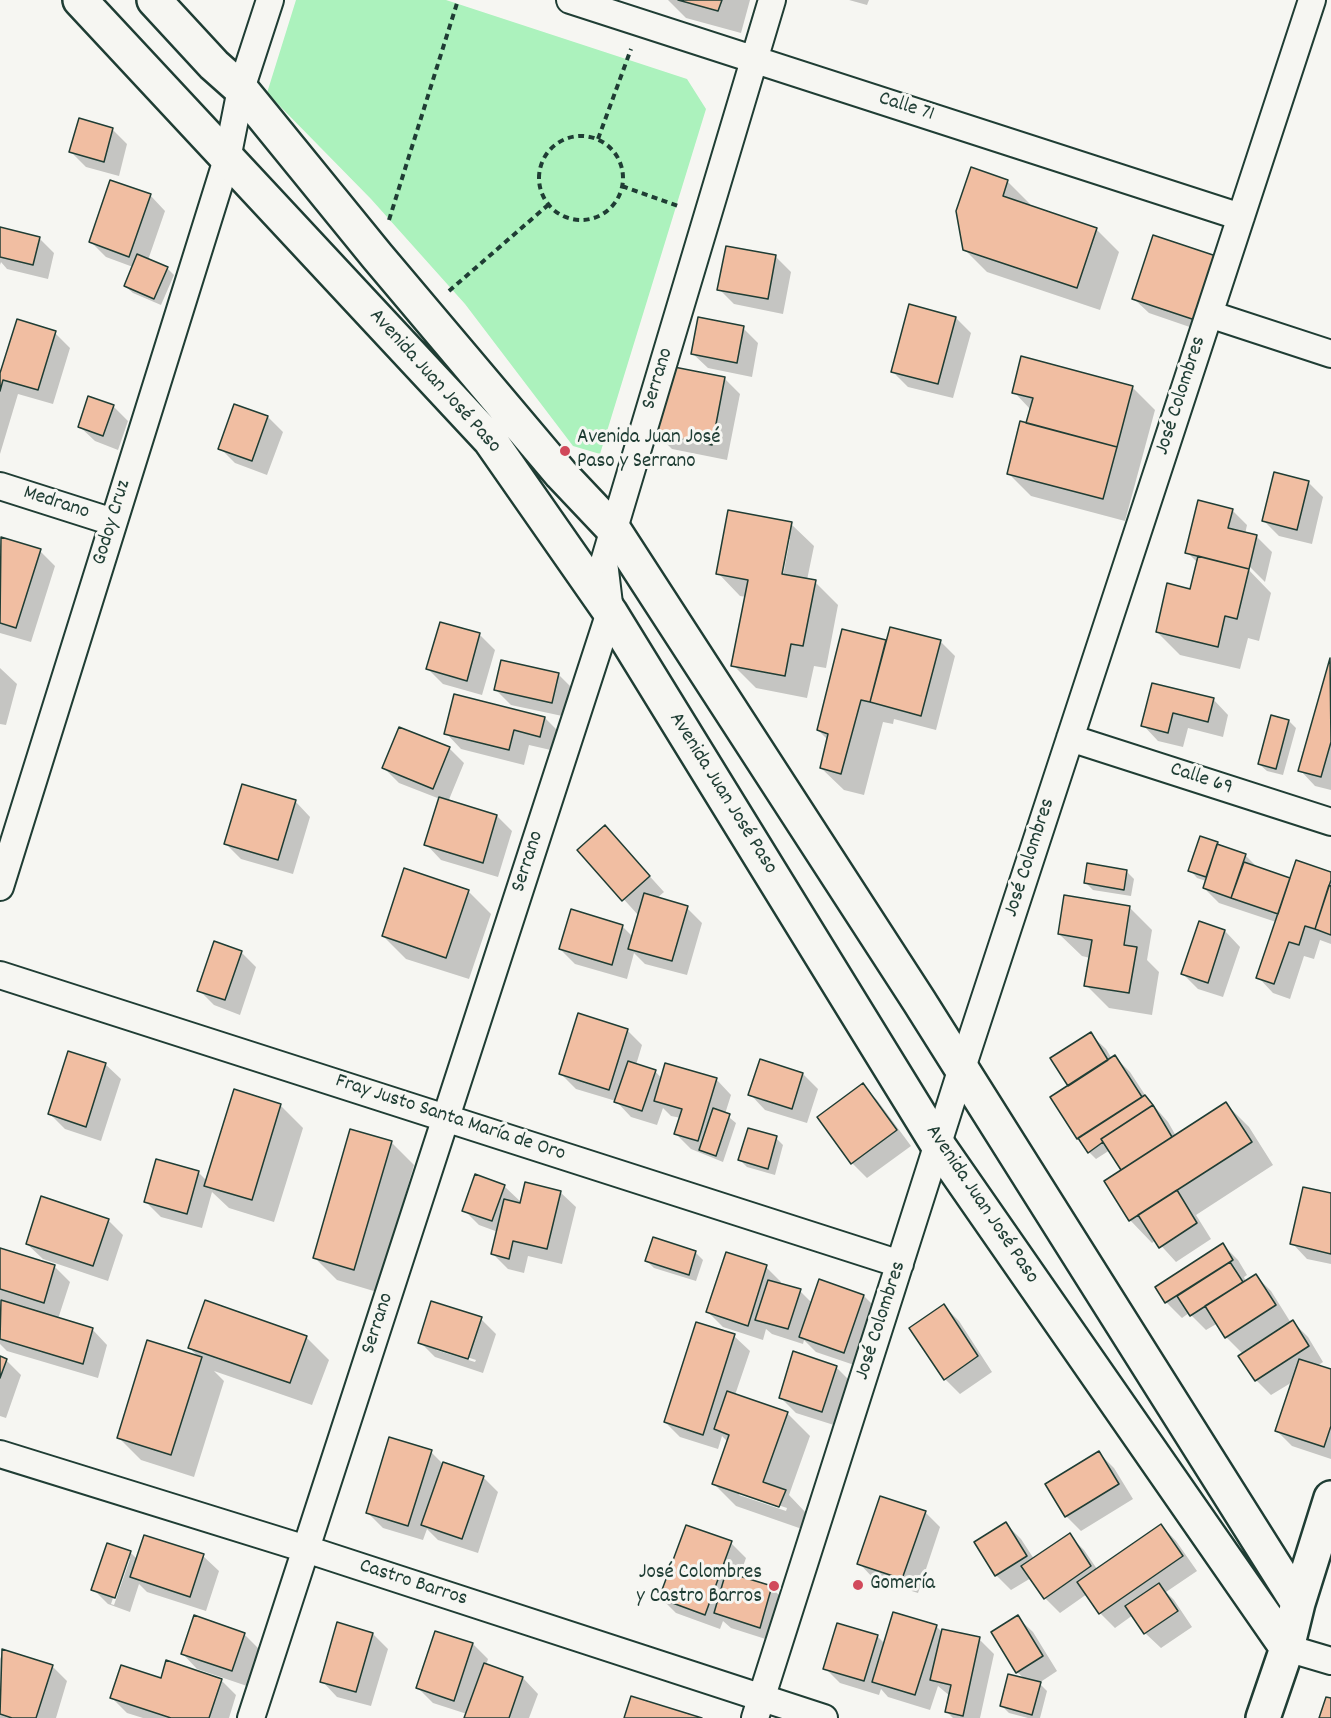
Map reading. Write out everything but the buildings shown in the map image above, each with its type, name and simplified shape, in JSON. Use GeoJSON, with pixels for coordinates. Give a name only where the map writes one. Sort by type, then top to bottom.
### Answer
{"type":"FeatureCollection","features":[{"type":"Feature","properties":{"kind":"main road","name":"Avenida Juan José Paso"},"geometry":{"type":"LineString","coordinates":[[80,0],[490,440],[610,612],[938,1145],[1287,1648]]}},
{"type":"Feature","properties":{"kind":"main road","name":"Avenida Juan José Paso"},"geometry":{"type":"LineString","coordinates":[[154,0],[214,65],[242,89],[424,312],[561,474],[614,530],[906,981],[1298,1603]]}},
{"type":"Feature","properties":{"kind":"main road"},"geometry":{"type":"LineString","coordinates":[[1263,1718],[1287,1648],[1298,1603],[1331,1498]]}},
{"type":"Feature","properties":{"kind":"street"},"geometry":{"type":"LineString","coordinates":[[242,89],[270,0]]}},
{"type":"Feature","properties":{"kind":"street","name":"Calle 71"},"geometry":{"type":"LineString","coordinates":[[570,0],[1241,217]]}},
{"type":"Feature","properties":{"kind":"street","name":"Serrano"},"geometry":{"type":"LineString","coordinates":[[251,1718],[610,612],[604,562],[772,0]]}},
{"type":"Feature","properties":{"kind":"street","name":"José Colombres"},"geometry":{"type":"LineString","coordinates":[[758,1708],[961,1071],[1312,0]]}},
{"type":"Feature","properties":{"kind":"street","name":"Godoy Cruz"},"geometry":{"type":"LineString","coordinates":[[0,887],[227,159],[242,89]]}},
{"type":"Feature","properties":{"kind":"street"},"geometry":{"type":"LineString","coordinates":[[1209,314],[1331,354]]}},
{"type":"Feature","properties":{"kind":"street","name":"Medrano"},"geometry":{"type":"LineString","coordinates":[[0,486],[112,522]]}},
{"type":"Feature","properties":{"kind":"street","name":"Calle 69"},"geometry":{"type":"LineString","coordinates":[[1070,738],[1331,822]]}},
{"type":"Feature","properties":{"kind":"street","name":"Fray Justo Santa María de Oro"},"geometry":{"type":"LineString","coordinates":[[0,975],[900,1264]]}},
{"type":"Feature","properties":{"kind":"street","name":"Castro Barros"},"geometry":{"type":"LineString","coordinates":[[0,1454],[306,1549],[758,1708],[824,1718]]}},
{"type":"Feature","properties":{"kind":"street"},"geometry":{"type":"LineString","coordinates":[[1287,1648],[1331,1661]]}},
{"type":"Feature","properties":{"kind":"path"},"geometry":{"type":"LineString","coordinates":[[378,256],[458,0]]}},
{"type":"Feature","properties":{"kind":"path"},"geometry":{"type":"LineString","coordinates":[[598,139],[640,22]]}},
{"type":"Feature","properties":{"kind":"path"},"geometry":{"type":"LineString","coordinates":[[584,135],[598,139],[610,147],[619,158],[622,186],[614,204],[597,217],[584,220],[571,219],[558,214],[548,205],[541,193],[540,165],[547,152],[557,142],[570,136],[584,135]]}},
{"type":"Feature","properties":{"kind":"path"},"geometry":{"type":"LineString","coordinates":[[622,186],[708,217]]}},
{"type":"Feature","properties":{"kind":"path"},"geometry":{"type":"LineString","coordinates":[[424,312],[548,205]]}},
{"type":"Feature","properties":{"kind":"green space"},"geometry":{"type":"Polygon","coordinates":[[[296,0],[446,0],[687,79],[706,109],[600,454],[573,446],[465,304],[371,199],[267,93],[296,0]]]}},
{"type":"Feature","properties":{"kind":"place","name":"Avenida Juan José Paso y Serrano"},"geometry":{"type":"Point","coordinates":[565,451]}},
{"type":"Feature","properties":{"kind":"place","name":"Gomería"},"geometry":{"type":"Point","coordinates":[858,1585]}},
{"type":"Feature","properties":{"kind":"place","name":"José Colombres y Castro Barros"},"geometry":{"type":"Point","coordinates":[774,1586]}}]}
